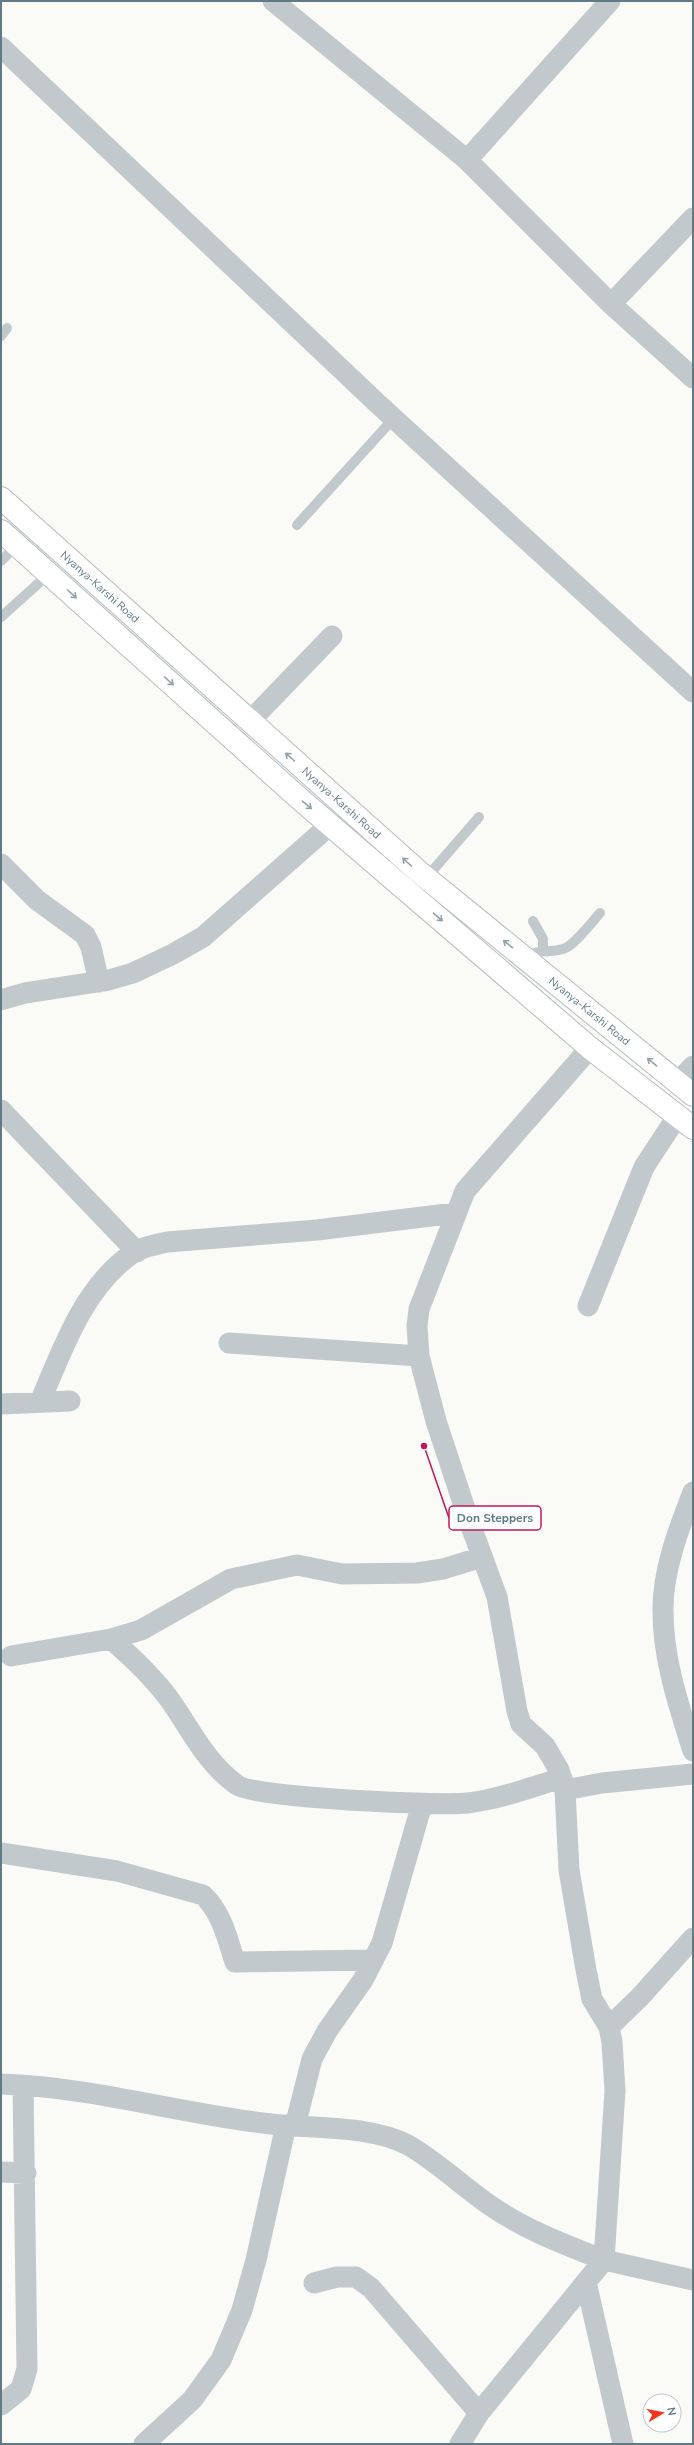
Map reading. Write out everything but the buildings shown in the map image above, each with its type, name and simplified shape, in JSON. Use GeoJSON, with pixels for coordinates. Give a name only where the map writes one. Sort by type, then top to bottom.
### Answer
{"type":"FeatureCollection","features":[{"type":"Feature","properties":{"kind":"main road","name":"Nyanya-Karshi Road"},"geometry":{"type":"LineString","coordinates":[[1,498],[430,881],[534,954],[685,1089]]}},
{"type":"Feature","properties":{"kind":"main road","name":"Nyanya-Karshi Road"},"geometry":{"type":"LineString","coordinates":[[1,531],[50,573],[330,825],[590,1048],[686,1121]]}},
{"type":"Feature","properties":{"kind":"main road"},"geometry":{"type":"LineString","coordinates":[[422,903],[430,881]]}},
{"type":"Feature","properties":{"kind":"street"},"geometry":{"type":"LineString","coordinates":[[273,1],[467,160],[611,304],[693,378]]}},
{"type":"Feature","properties":{"kind":"street"},"geometry":{"type":"LineString","coordinates":[[467,160],[610,1]]}},
{"type":"Feature","properties":{"kind":"street"},"geometry":{"type":"LineString","coordinates":[[1,48],[394,418],[691,684]]}},
{"type":"Feature","properties":{"kind":"street"},"geometry":{"type":"LineString","coordinates":[[611,304],[693,218]]}},
{"type":"Feature","properties":{"kind":"street"},"geometry":{"type":"LineString","coordinates":[[250,721],[332,636]]}},
{"type":"Feature","properties":{"kind":"street"},"geometry":{"type":"LineString","coordinates":[[1,1000],[25,993],[99,982],[133,973],[203,937],[330,825]]}},
{"type":"Feature","properties":{"kind":"street"},"geometry":{"type":"LineString","coordinates":[[1,864],[37,900],[85,935],[91,947],[99,982]]}},
{"type":"Feature","properties":{"kind":"street"},"geometry":{"type":"LineString","coordinates":[[460,2444],[479,2413],[604,2260],[615,2091],[612,2042],[609,2027],[592,1999],[569,1870],[564,1784],[545,1746],[521,1724],[497,1597],[436,1421],[419,1356],[417,1326],[419,1309],[446,1241],[455,1213],[465,1191],[590,1048]]}},
{"type":"Feature","properties":{"kind":"street"},"geometry":{"type":"LineString","coordinates":[[685,1089],[693,1066]]}},
{"type":"Feature","properties":{"kind":"street"},"geometry":{"type":"LineString","coordinates":[[1,1110],[137,1252]]}},
{"type":"Feature","properties":{"kind":"street"},"geometry":{"type":"LineString","coordinates":[[588,1306],[644,1167],[686,1121]]}},
{"type":"Feature","properties":{"kind":"street"},"geometry":{"type":"LineString","coordinates":[[40,1402],[69,1334],[95,1290],[130,1255],[146,1247],[167,1242],[317,1230],[455,1213]]}},
{"type":"Feature","properties":{"kind":"street"},"geometry":{"type":"LineString","coordinates":[[229,1343],[419,1356]]}},
{"type":"Feature","properties":{"kind":"street"},"geometry":{"type":"LineString","coordinates":[[1,1404],[70,1401]]}},
{"type":"Feature","properties":{"kind":"street"},"geometry":{"type":"LineString","coordinates":[[693,1494],[665,1586],[663,1612],[669,1673],[693,1751]]}},
{"type":"Feature","properties":{"kind":"street"},"geometry":{"type":"LineString","coordinates":[[11,1656],[111,1639],[141,1630],[231,1579],[297,1565],[342,1574],[417,1573],[443,1569],[482,1557]]}},
{"type":"Feature","properties":{"kind":"street"},"geometry":{"type":"LineString","coordinates":[[111,1639],[143,1668],[169,1700],[209,1760],[238,1786],[281,1794],[422,1804],[467,1803],[499,1798],[564,1784],[602,1783],[693,1774]]}},
{"type":"Feature","properties":{"kind":"street"},"geometry":{"type":"LineString","coordinates":[[144,2444],[192,2400],[221,2360],[242,2310],[291,2126],[312,2059],[327,2031],[363,1980],[382,1944],[422,1804]]}},
{"type":"Feature","properties":{"kind":"street"},"geometry":{"type":"LineString","coordinates":[[1,1853],[117,1871],[203,1895],[212,1904],[220,1919],[235,1962],[373,1960]]}},
{"type":"Feature","properties":{"kind":"street"},"geometry":{"type":"LineString","coordinates":[[609,2027],[640,1998],[693,1938]]}},
{"type":"Feature","properties":{"kind":"street"},"geometry":{"type":"LineString","coordinates":[[1,2084],[61,2088],[134,2100],[196,2113],[291,2126],[376,2134],[407,2145],[489,2205],[522,2225],[604,2260],[693,2280]]}},
{"type":"Feature","properties":{"kind":"street"},"geometry":{"type":"LineString","coordinates":[[1,2405],[21,2389],[26,2369],[24,2307],[26,2173],[23,2085]]}},
{"type":"Feature","properties":{"kind":"street"},"geometry":{"type":"LineString","coordinates":[[1,2172],[26,2173]]}},
{"type":"Feature","properties":{"kind":"street"},"geometry":{"type":"LineString","coordinates":[[314,2283],[337,2278],[356,2278],[371,2288],[479,2413]]}},
{"type":"Feature","properties":{"kind":"street"},"geometry":{"type":"LineString","coordinates":[[586,2282],[623,2444]]}},
{"type":"Feature","properties":{"kind":"lane"},"geometry":{"type":"LineString","coordinates":[[296,525],[394,418]]}},
{"type":"Feature","properties":{"kind":"lane"},"geometry":{"type":"LineString","coordinates":[[1,561],[17,545]]}},
{"type":"Feature","properties":{"kind":"lane"},"geometry":{"type":"LineString","coordinates":[[1,617],[50,573]]}},
{"type":"Feature","properties":{"kind":"lane"},"geometry":{"type":"LineString","coordinates":[[430,881],[479,817]]}},
{"type":"Feature","properties":{"kind":"lane"},"geometry":{"type":"LineString","coordinates":[[534,954],[568,947],[600,913]]}},
{"type":"Feature","properties":{"kind":"lane"},"geometry":{"type":"LineString","coordinates":[[534,921],[543,939],[534,954]]}},
{"type":"Feature","properties":{"kind":"place","name":"Don Steppers"},"geometry":{"type":"Point","coordinates":[424,1446]}}]}
